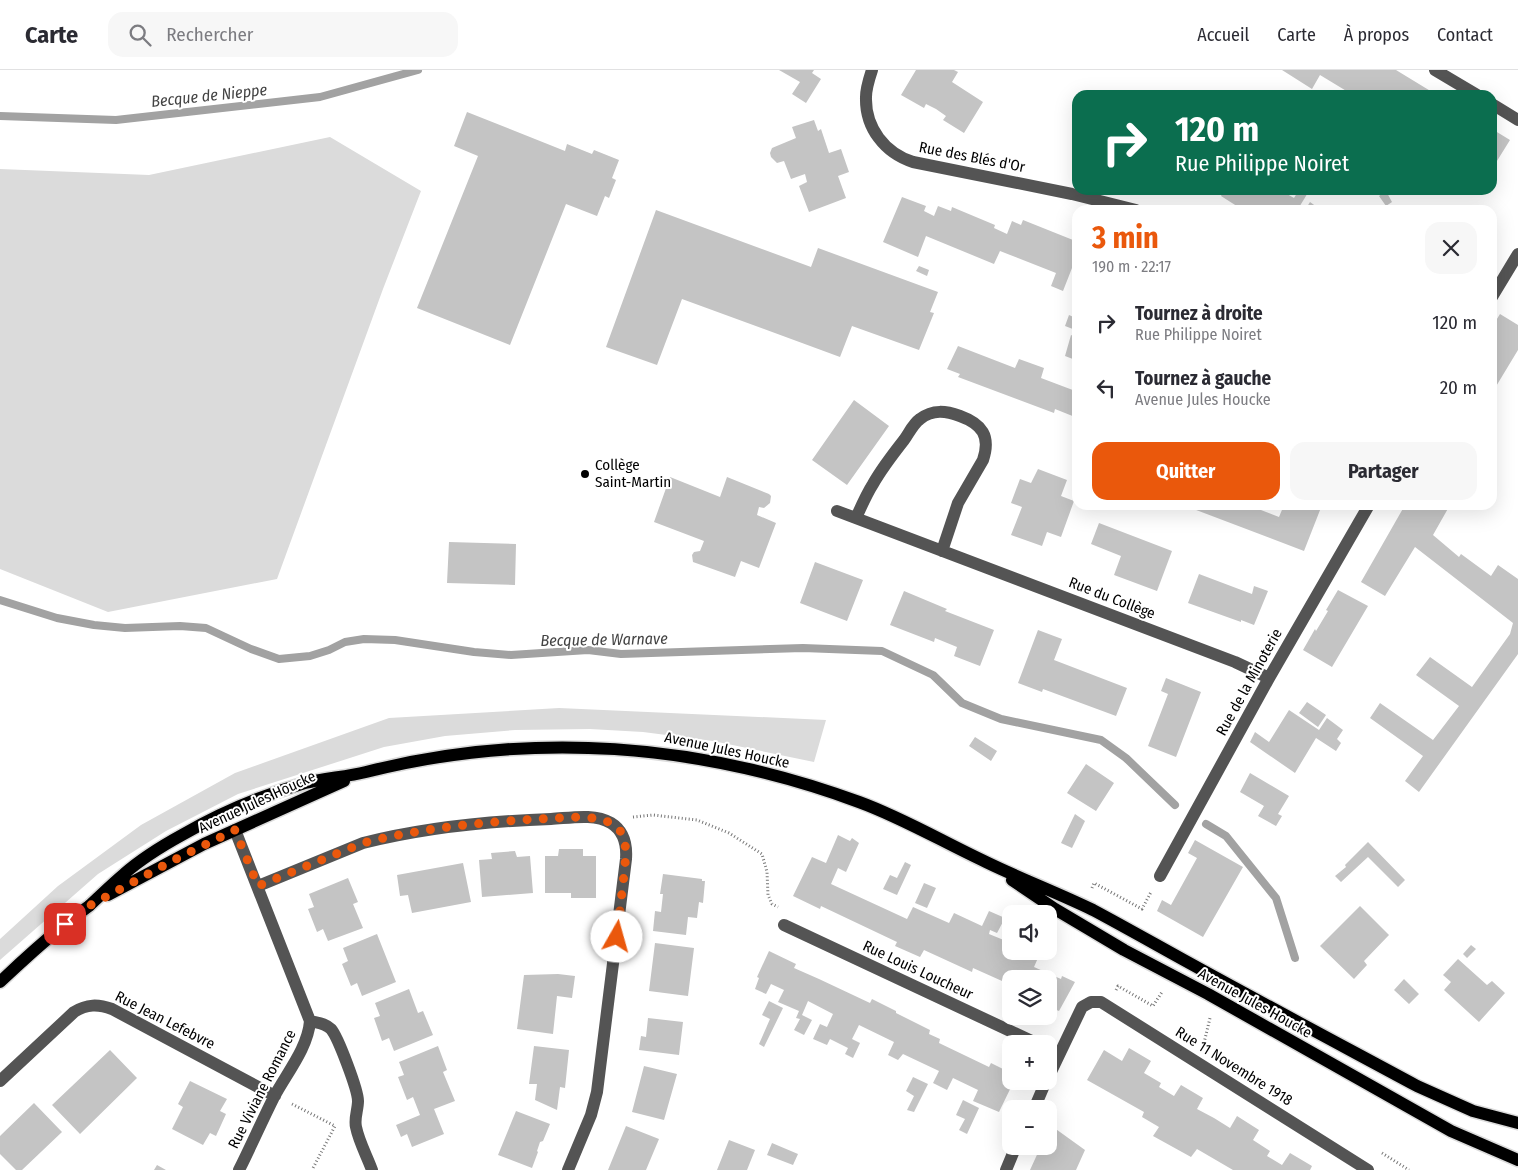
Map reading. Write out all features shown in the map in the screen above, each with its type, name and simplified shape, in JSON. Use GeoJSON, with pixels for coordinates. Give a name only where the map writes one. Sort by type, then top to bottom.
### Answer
{"type":"FeatureCollection","features":[{"type":"Feature","properties":{"kind":"main road","name":"Avenue Jules Houcke"},"geometry":{"type":"LineString","coordinates":[[0,982],[140,861],[209,821],[283,790],[321,779],[360,774],[436,757],[514,748],[590,747],[667,753],[705,759],[784,777],[862,803],[898,818],[983,861],[1089,908],[1416,1086],[1473,1110],[1518,1123]]}},
{"type":"Feature","properties":{"kind":"main road","name":"Avenue Jules Houcke"},"geometry":{"type":"LineString","coordinates":[[89,906],[174,860],[235,830],[360,774]]}},
{"type":"Feature","properties":{"kind":"main road","name":"Avenue Jules Houcke"},"geometry":{"type":"LineString","coordinates":[[983,861],[1055,909],[1124,950],[1208,994],[1451,1131],[1518,1160]]}},
{"type":"Feature","properties":{"kind":"street","name":"Rue des Blés d'Or"},"geometry":{"type":"LineString","coordinates":[[872,70],[866,98],[868,115],[874,131],[892,153],[902,159],[913,162],[1072,194]]}},
{"type":"Feature","properties":{"kind":"street"},"geometry":{"type":"LineString","coordinates":[[1435,70],[1469,90]]}},
{"type":"Feature","properties":{"kind":"street"},"geometry":{"type":"LineString","coordinates":[[1497,107],[1518,120]]}},
{"type":"Feature","properties":{"kind":"street","name":"Rue des Blés d'Or"},"geometry":{"type":"LineString","coordinates":[[1077,195],[1117,205]]}},
{"type":"Feature","properties":{"kind":"street"},"geometry":{"type":"LineString","coordinates":[[1497,290],[1518,254]]}},
{"type":"Feature","properties":{"kind":"street"},"geometry":{"type":"LineString","coordinates":[[856,518],[874,481],[918,421],[929,414],[943,411],[971,420],[977,424],[984,436],[985,453],[983,460],[958,503],[942,551]]}},
{"type":"Feature","properties":{"kind":"street","name":"Rue de la Minoterie"},"geometry":{"type":"LineString","coordinates":[[1160,876],[1269,678],[1366,510]]}},
{"type":"Feature","properties":{"kind":"street","name":"Rue du Collège"},"geometry":{"type":"LineString","coordinates":[[837,511],[1235,662],[1269,678]]}},
{"type":"Feature","properties":{"kind":"street"},"geometry":{"type":"LineString","coordinates":[[258,886],[363,843],[381,839],[510,820],[588,818],[603,820],[618,828],[626,844],[626,860],[597,1092],[591,1115],[568,1170]]}},
{"type":"Feature","properties":{"kind":"street"},"geometry":{"type":"LineString","coordinates":[[235,830],[310,1021],[327,1026],[334,1033],[338,1042],[357,1094],[356,1126],[372,1170]]}},
{"type":"Feature","properties":{"kind":"street","name":"Rue Louis Loucheur"},"geometry":{"type":"LineString","coordinates":[[784,925],[1019,1035]]}},
{"type":"Feature","properties":{"kind":"street"},"geometry":{"type":"LineString","coordinates":[[1057,1046],[1081,1009],[1088,1003],[1095,1001],[1107,1005]]}},
{"type":"Feature","properties":{"kind":"street","name":"Rue Jean Lefebvre"},"geometry":{"type":"LineString","coordinates":[[0,1081],[74,1012],[88,1005],[96,1005],[112,1009],[281,1099]]}},
{"type":"Feature","properties":{"kind":"street","name":"Rue 11 Novembre 1918"},"geometry":{"type":"LineString","coordinates":[[1107,1005],[1368,1170]]}},
{"type":"Feature","properties":{"kind":"street","name":"Rue Viviane Romance"},"geometry":{"type":"LineString","coordinates":[[239,1170],[281,1099],[305,1041],[310,1021]]}},
{"type":"Feature","properties":{"kind":"street"},"geometry":{"type":"LineString","coordinates":[[1006,1170],[1012,1155]]}},
{"type":"Feature","properties":{"kind":"path"},"geometry":{"type":"LineString","coordinates":[[610,823],[631,817],[654,815],[698,820],[729,833],[762,854],[767,872],[768,895],[772,904],[781,909]]}},
{"type":"Feature","properties":{"kind":"path"},"geometry":{"type":"LineString","coordinates":[[1099,893],[1091,889],[1094,884],[1142,909],[1160,876]]}},
{"type":"Feature","properties":{"kind":"path"},"geometry":{"type":"LineString","coordinates":[[1107,1005],[1118,986],[1153,1006],[1161,992],[1168,996]]}},
{"type":"Feature","properties":{"kind":"path"},"geometry":{"type":"LineString","coordinates":[[1210,1017],[1204,1043],[1212,1048]]}},
{"type":"Feature","properties":{"kind":"path"},"geometry":{"type":"LineString","coordinates":[[281,1099],[335,1126],[312,1170]]}},
{"type":"Feature","properties":{"kind":"path"},"geometry":{"type":"LineString","coordinates":[[1376,1150],[1409,1170]]}},
{"type":"Feature","properties":{"kind":"shaded area"},"geometry":{"type":"Polygon","coordinates":[[[330,137],[421,191],[383,289],[277,579],[108,612],[0,569],[0,169],[149,175],[330,137]]]}},
{"type":"Feature","properties":{"kind":"shaded area"},"geometry":{"type":"Polygon","coordinates":[[[559,708],[826,720],[814,762],[713,741],[643,732],[590,729],[515,730],[445,736],[384,747],[238,794],[166,831],[98,874],[0,960],[0,939],[58,886],[141,825],[235,773],[389,718],[559,708]]]}},
{"type":"Feature","properties":{"kind":"building"},"geometry":{"type":"Polygon","coordinates":[[[779,70],[814,70],[812,73],[821,79],[806,103],[792,94],[800,82],[779,70]]]}},
{"type":"Feature","properties":{"kind":"building"},"geometry":{"type":"Polygon","coordinates":[[[916,70],[954,70],[958,72],[952,82],[983,102],[964,133],[943,120],[946,116],[936,109],[926,104],[924,108],[901,95],[916,70]]]}},
{"type":"Feature","properties":{"kind":"building"},"geometry":{"type":"Polygon","coordinates":[[[1282,70],[1396,70],[1429,90],[1345,90],[1320,75],[1312,89],[1282,70]]]}},
{"type":"Feature","properties":{"kind":"building"},"geometry":{"type":"Polygon","coordinates":[[[467,112],[565,151],[567,144],[592,154],[594,150],[619,160],[612,178],[616,180],[609,198],[605,196],[597,216],[566,204],[510,345],[417,308],[478,156],[454,146],[467,112]]]}},
{"type":"Feature","properties":{"kind":"building"},"geometry":{"type":"Polygon","coordinates":[[[814,120],[818,131],[821,129],[829,153],[841,149],[849,172],[838,176],[846,198],[809,212],[799,186],[807,182],[805,174],[791,179],[784,161],[777,163],[770,153],[772,148],[796,138],[792,127],[814,120]]]}},
{"type":"Feature","properties":{"kind":"building"},"geometry":{"type":"Polygon","coordinates":[[[1497,132],[1510,140],[1497,161],[1497,132]]]}},
{"type":"Feature","properties":{"kind":"building"},"geometry":{"type":"Polygon","coordinates":[[[1289,195],[1294,198],[1296,195],[1307,195],[1300,205],[1235,205],[1221,196],[1289,195]]]}},
{"type":"Feature","properties":{"kind":"building"},"geometry":{"type":"Polygon","coordinates":[[[1388,195],[1392,202],[1385,205],[1379,196],[1388,195]]]}},
{"type":"Feature","properties":{"kind":"building"},"geometry":{"type":"Polygon","coordinates":[[[902,197],[926,206],[924,211],[934,216],[938,206],[951,211],[952,207],[995,225],[994,228],[1007,234],[1012,221],[1021,225],[1023,220],[1072,240],[1072,268],[1063,291],[1051,286],[1056,273],[1000,251],[994,264],[926,236],[918,257],[883,242],[902,197]]]}},
{"type":"Feature","properties":{"kind":"building"},"geometry":{"type":"Polygon","coordinates":[[[656,210],[811,267],[818,248],[938,292],[930,312],[934,313],[919,350],[852,326],[840,357],[682,299],[657,365],[606,347],[656,210]]]}},
{"type":"Feature","properties":{"kind":"building"},"geometry":{"type":"Polygon","coordinates":[[[919,266],[929,270],[927,276],[916,271],[919,266]]]}},
{"type":"Feature","properties":{"kind":"building"},"geometry":{"type":"Polygon","coordinates":[[[1500,314],[1518,325],[1518,350],[1497,385],[1497,319],[1500,314]]]}},
{"type":"Feature","properties":{"kind":"building"},"geometry":{"type":"Polygon","coordinates":[[[1069,315],[1072,316],[1072,329],[1065,326],[1069,315]]]}},
{"type":"Feature","properties":{"kind":"building"},"geometry":{"type":"Polygon","coordinates":[[[1071,335],[1072,359],[1065,356],[1071,335]]]}},
{"type":"Feature","properties":{"kind":"building"},"geometry":{"type":"Polygon","coordinates":[[[958,346],[1015,368],[1019,359],[1044,368],[1041,378],[1072,390],[1072,416],[1055,409],[1054,413],[958,377],[960,374],[947,369],[958,346]]]}},
{"type":"Feature","properties":{"kind":"building"},"geometry":{"type":"Polygon","coordinates":[[[854,400],[889,426],[847,485],[812,460],[854,400]]]}},
{"type":"Feature","properties":{"kind":"building"},"geometry":{"type":"Polygon","coordinates":[[[1038,469],[1067,480],[1061,496],[1072,500],[1072,507],[1061,537],[1047,532],[1042,546],[1011,535],[1022,507],[1011,503],[1020,479],[1031,483],[1038,469]]]}},
{"type":"Feature","properties":{"kind":"building"},"geometry":{"type":"Polygon","coordinates":[[[670,477],[720,497],[727,477],[771,496],[770,503],[764,508],[759,507],[757,515],[776,523],[759,568],[741,561],[735,577],[693,562],[692,555],[694,552],[700,551],[704,541],[654,522],[670,477]]]}},
{"type":"Feature","properties":{"kind":"building"},"geometry":{"type":"Polygon","coordinates":[[[1196,510],[1261,510],[1279,517],[1282,510],[1320,510],[1304,551],[1196,510]]]}},
{"type":"Feature","properties":{"kind":"building"},"geometry":{"type":"Polygon","coordinates":[[[1402,510],[1447,510],[1433,535],[1459,557],[1461,554],[1491,576],[1498,565],[1518,579],[1518,654],[1419,792],[1405,781],[1423,756],[1370,718],[1380,703],[1433,740],[1459,706],[1416,675],[1430,657],[1472,687],[1510,634],[1513,623],[1415,547],[1385,596],[1361,582],[1402,510]]]}},
{"type":"Feature","properties":{"kind":"building"},"geometry":{"type":"Polygon","coordinates":[[[1099,523],[1172,551],[1157,591],[1114,575],[1121,556],[1091,544],[1099,523]]]}},
{"type":"Feature","properties":{"kind":"building"},"geometry":{"type":"Polygon","coordinates":[[[449,542],[516,544],[515,585],[447,583],[449,542]]]}},
{"type":"Feature","properties":{"kind":"building"},"geometry":{"type":"Polygon","coordinates":[[[815,562],[863,580],[847,621],[800,603],[815,562]]]}},
{"type":"Feature","properties":{"kind":"building"},"geometry":{"type":"Polygon","coordinates":[[[1199,574],[1252,594],[1254,586],[1268,591],[1254,625],[1188,603],[1199,574]]]}},
{"type":"Feature","properties":{"kind":"building"},"geometry":{"type":"Polygon","coordinates":[[[1338,590],[1368,606],[1332,667],[1303,650],[1328,611],[1326,610],[1338,590]]]}},
{"type":"Feature","properties":{"kind":"building"},"geometry":{"type":"Polygon","coordinates":[[[904,591],[947,609],[945,611],[994,630],[980,666],[954,656],[957,647],[935,638],[934,642],[890,625],[904,591]]]}},
{"type":"Feature","properties":{"kind":"building"},"geometry":{"type":"Polygon","coordinates":[[[1038,630],[1062,639],[1054,660],[1127,688],[1116,716],[1043,689],[1042,692],[1018,683],[1038,630]]]}},
{"type":"Feature","properties":{"kind":"building"},"geometry":{"type":"Polygon","coordinates":[[[1166,678],[1201,692],[1176,757],[1148,746],[1168,694],[1161,691],[1166,678]]]}},
{"type":"Feature","properties":{"kind":"building"},"geometry":{"type":"Polygon","coordinates":[[[1307,702],[1326,715],[1318,727],[1299,713],[1307,702]]]}},
{"type":"Feature","properties":{"kind":"building"},"geometry":{"type":"Polygon","coordinates":[[[1289,710],[1319,730],[1327,718],[1343,730],[1337,739],[1341,743],[1336,751],[1316,738],[1295,773],[1250,742],[1255,732],[1269,742],[1289,710]]]}},
{"type":"Feature","properties":{"kind":"building"},"geometry":{"type":"Polygon","coordinates":[[[975,737],[997,751],[991,761],[969,746],[975,737]]]}},
{"type":"Feature","properties":{"kind":"building"},"geometry":{"type":"Polygon","coordinates":[[[1086,764],[1114,783],[1096,811],[1067,793],[1086,764]]]}},
{"type":"Feature","properties":{"kind":"building"},"geometry":{"type":"Polygon","coordinates":[[[1250,773],[1289,796],[1278,814],[1282,816],[1276,826],[1258,816],[1264,806],[1240,792],[1250,773]]]}},
{"type":"Feature","properties":{"kind":"building"},"geometry":{"type":"Polygon","coordinates":[[[1075,814],[1085,821],[1072,848],[1061,843],[1075,814]]]}},
{"type":"Feature","properties":{"kind":"building"},"geometry":{"type":"Polygon","coordinates":[[[838,835],[850,841],[852,838],[859,843],[846,872],[838,868],[831,884],[907,919],[913,907],[949,923],[954,913],[982,926],[989,911],[1002,917],[1002,924],[997,933],[990,930],[989,934],[1002,939],[1002,960],[1037,960],[1034,967],[1041,970],[1002,970],[1002,981],[973,968],[972,972],[924,950],[920,957],[895,946],[897,942],[821,906],[820,909],[793,896],[812,857],[826,863],[838,835]]]}},
{"type":"Feature","properties":{"kind":"building"},"geometry":{"type":"Polygon","coordinates":[[[1195,840],[1243,867],[1203,937],[1157,911],[1162,900],[1171,905],[1197,858],[1188,853],[1195,840]]]}},
{"type":"Feature","properties":{"kind":"building"},"geometry":{"type":"Polygon","coordinates":[[[1368,842],[1405,880],[1398,887],[1368,857],[1341,882],[1335,876],[1346,867],[1345,865],[1368,842]]]}},
{"type":"Feature","properties":{"kind":"building"},"geometry":{"type":"Polygon","coordinates":[[[559,849],[583,849],[583,856],[596,856],[596,898],[571,898],[571,893],[545,893],[545,856],[558,856],[559,849]]]}},
{"type":"Feature","properties":{"kind":"building"},"geometry":{"type":"Polygon","coordinates":[[[515,851],[517,857],[530,856],[533,893],[482,897],[479,860],[492,859],[491,853],[515,851]]]}},
{"type":"Feature","properties":{"kind":"building"},"geometry":{"type":"Polygon","coordinates":[[[905,862],[911,865],[897,895],[883,889],[890,875],[897,878],[905,862]]]}},
{"type":"Feature","properties":{"kind":"building"},"geometry":{"type":"Polygon","coordinates":[[[463,863],[471,902],[412,913],[408,895],[400,896],[397,875],[463,863]]]}},
{"type":"Feature","properties":{"kind":"building"},"geometry":{"type":"Polygon","coordinates":[[[663,874],[705,881],[703,903],[699,902],[697,918],[688,917],[686,935],[653,931],[655,911],[661,912],[663,894],[660,894],[663,874]]]}},
{"type":"Feature","properties":{"kind":"building"},"geometry":{"type":"Polygon","coordinates":[[[348,878],[358,902],[353,904],[363,928],[328,941],[323,929],[317,932],[308,909],[314,907],[309,894],[348,878]]]}},
{"type":"Feature","properties":{"kind":"building"},"geometry":{"type":"Polygon","coordinates":[[[924,883],[936,888],[927,908],[915,903],[924,883]]]}},
{"type":"Feature","properties":{"kind":"building"},"geometry":{"type":"Polygon","coordinates":[[[1360,906],[1389,935],[1364,961],[1367,965],[1354,979],[1320,946],[1360,906]]]}},
{"type":"Feature","properties":{"kind":"building"},"geometry":{"type":"Polygon","coordinates":[[[377,934],[396,982],[362,996],[357,983],[351,986],[342,964],[348,961],[343,948],[377,934]]]}},
{"type":"Feature","properties":{"kind":"building"},"geometry":{"type":"Polygon","coordinates":[[[655,943],[694,948],[688,996],[649,991],[655,943]]]}},
{"type":"Feature","properties":{"kind":"building"},"geometry":{"type":"Polygon","coordinates":[[[1471,945],[1476,949],[1467,958],[1463,954],[1471,945]]]}},
{"type":"Feature","properties":{"kind":"building"},"geometry":{"type":"Polygon","coordinates":[[[769,951],[796,964],[794,968],[870,1003],[872,999],[896,1011],[896,1013],[930,1030],[929,1034],[940,1039],[939,1043],[989,1067],[991,1063],[1002,1068],[1002,1090],[1010,1090],[1005,1100],[1002,1100],[999,1112],[973,1101],[978,1090],[953,1078],[947,1090],[933,1083],[939,1071],[903,1054],[898,1060],[888,1055],[894,1042],[859,1025],[852,1039],[860,1043],[853,1058],[845,1054],[848,1048],[830,1039],[827,1045],[813,1039],[820,1024],[827,1027],[833,1014],[808,1001],[802,1015],[812,1020],[804,1035],[794,1030],[800,1019],[796,1018],[799,1011],[778,1002],[784,990],[771,984],[766,994],[755,989],[759,978],[757,977],[769,951]]]}},
{"type":"Feature","properties":{"kind":"building"},"geometry":{"type":"Polygon","coordinates":[[[1458,959],[1487,985],[1492,981],[1505,993],[1479,1022],[1444,990],[1451,982],[1443,975],[1458,959]]]}},
{"type":"Feature","properties":{"kind":"building"},"geometry":{"type":"Polygon","coordinates":[[[558,974],[575,976],[572,998],[557,996],[553,1034],[517,1029],[524,975],[558,974]]]}},
{"type":"Feature","properties":{"kind":"building"},"geometry":{"type":"Polygon","coordinates":[[[1062,976],[1075,982],[1059,1011],[1057,1010],[1057,977],[1061,979],[1062,976]]]}},
{"type":"Feature","properties":{"kind":"building"},"geometry":{"type":"Polygon","coordinates":[[[1404,979],[1419,994],[1409,1004],[1394,990],[1404,979]]]}},
{"type":"Feature","properties":{"kind":"building"},"geometry":{"type":"Polygon","coordinates":[[[409,989],[418,1013],[423,1011],[433,1035],[394,1051],[389,1038],[382,1041],[374,1018],[380,1016],[375,1003],[409,989]]]}},
{"type":"Feature","properties":{"kind":"building"},"geometry":{"type":"Polygon","coordinates":[[[769,1001],[783,1008],[764,1047],[759,1044],[770,1019],[762,1015],[769,1001]]]}},
{"type":"Feature","properties":{"kind":"building"},"geometry":{"type":"Polygon","coordinates":[[[648,1018],[683,1022],[679,1055],[639,1050],[641,1036],[646,1037],[648,1018]]]}},
{"type":"Feature","properties":{"kind":"building"},"geometry":{"type":"Polygon","coordinates":[[[438,1046],[447,1070],[443,1072],[455,1101],[434,1109],[444,1134],[412,1147],[407,1134],[401,1137],[396,1125],[420,1115],[413,1097],[407,1100],[398,1077],[404,1075],[399,1062],[438,1046]]]}},
{"type":"Feature","properties":{"kind":"building"},"geometry":{"type":"Polygon","coordinates":[[[534,1046],[569,1050],[565,1088],[560,1087],[557,1110],[535,1100],[537,1084],[529,1084],[534,1046]]]}},
{"type":"Feature","properties":{"kind":"building"},"geometry":{"type":"Polygon","coordinates":[[[1129,1048],[1151,1061],[1144,1073],[1161,1083],[1159,1087],[1174,1096],[1181,1085],[1203,1098],[1197,1109],[1230,1128],[1237,1116],[1259,1130],[1253,1140],[1270,1151],[1267,1156],[1282,1165],[1290,1153],[1312,1166],[1310,1170],[1233,1170],[1197,1149],[1191,1157],[1153,1136],[1159,1127],[1142,1117],[1144,1112],[1087,1080],[1104,1050],[1122,1061],[1129,1048]]]}},
{"type":"Feature","properties":{"kind":"building"},"geometry":{"type":"Polygon","coordinates":[[[110,1050],[137,1078],[80,1134],[52,1105],[110,1050]]]}},
{"type":"Feature","properties":{"kind":"building"},"geometry":{"type":"Polygon","coordinates":[[[644,1066],[677,1074],[664,1120],[632,1112],[644,1066]]]}},
{"type":"Feature","properties":{"kind":"building"},"geometry":{"type":"Polygon","coordinates":[[[913,1077],[928,1084],[914,1112],[907,1110],[914,1096],[906,1091],[913,1077]]]}},
{"type":"Feature","properties":{"kind":"building"},"geometry":{"type":"Polygon","coordinates":[[[190,1081],[227,1099],[220,1111],[226,1114],[216,1136],[210,1133],[203,1145],[172,1129],[183,1107],[178,1104],[190,1081]]]}},
{"type":"Feature","properties":{"kind":"building"},"geometry":{"type":"Polygon","coordinates":[[[963,1100],[979,1108],[967,1134],[959,1130],[965,1119],[956,1115],[963,1100]]]}},
{"type":"Feature","properties":{"kind":"building"},"geometry":{"type":"Polygon","coordinates":[[[34,1103],[62,1132],[22,1170],[16,1170],[0,1154],[0,1136],[34,1103]]]}},
{"type":"Feature","properties":{"kind":"building"},"geometry":{"type":"Polygon","coordinates":[[[516,1111],[550,1124],[543,1141],[540,1142],[532,1168],[498,1155],[516,1111]]]}},
{"type":"Feature","properties":{"kind":"building"},"geometry":{"type":"Polygon","coordinates":[[[626,1126],[659,1139],[646,1170],[608,1170],[626,1126]]]}},
{"type":"Feature","properties":{"kind":"building"},"geometry":{"type":"Polygon","coordinates":[[[1057,1130],[1085,1150],[1076,1170],[1030,1170],[1037,1155],[1057,1155],[1057,1130]]]}},
{"type":"Feature","properties":{"kind":"building"},"geometry":{"type":"Polygon","coordinates":[[[729,1140],[755,1150],[747,1170],[717,1170],[729,1140]]]}},
{"type":"Feature","properties":{"kind":"building"},"geometry":{"type":"Polygon","coordinates":[[[772,1143],[798,1154],[793,1165],[767,1155],[772,1143]]]}},
{"type":"Feature","properties":{"kind":"building"},"geometry":{"type":"Polygon","coordinates":[[[157,1165],[166,1170],[154,1170],[157,1165]]]}},
{"type":"Feature","properties":{"kind":"waterway","name":"Becque de Nieppe"},"geometry":{"type":"LineString","coordinates":[[0,116],[116,120],[320,97],[418,70]]}},
{"type":"Feature","properties":{"kind":"waterway","name":"Becque de Warnave"},"geometry":{"type":"LineString","coordinates":[[0,600],[57,618],[94,625],[125,628],[180,626],[206,628],[251,649],[279,659],[310,656],[345,642],[364,639],[395,640],[474,652],[511,655],[588,650],[621,654],[803,648],[882,651],[933,675],[962,703],[1001,719],[1101,740],[1126,758],[1175,805]]}},
{"type":"Feature","properties":{"kind":"waterway","name":"Becque de Warnave"},"geometry":{"type":"LineString","coordinates":[[1206,824],[1226,836],[1276,898],[1295,958]]}},
{"type":"Feature","properties":{"kind":"place","name":"Collège Saint-Martin"},"geometry":{"type":"Point","coordinates":[585,474]}},
{"type":"Feature","properties":{"kind":"route"},"geometry":{"type":"LineString","coordinates":[[65,924],[89,906],[204,844],[235,830],[258,886],[363,843],[381,839],[510,820],[580,817],[595,818],[610,823],[618,828],[626,844],[627,852],[617,937]]}}]}
